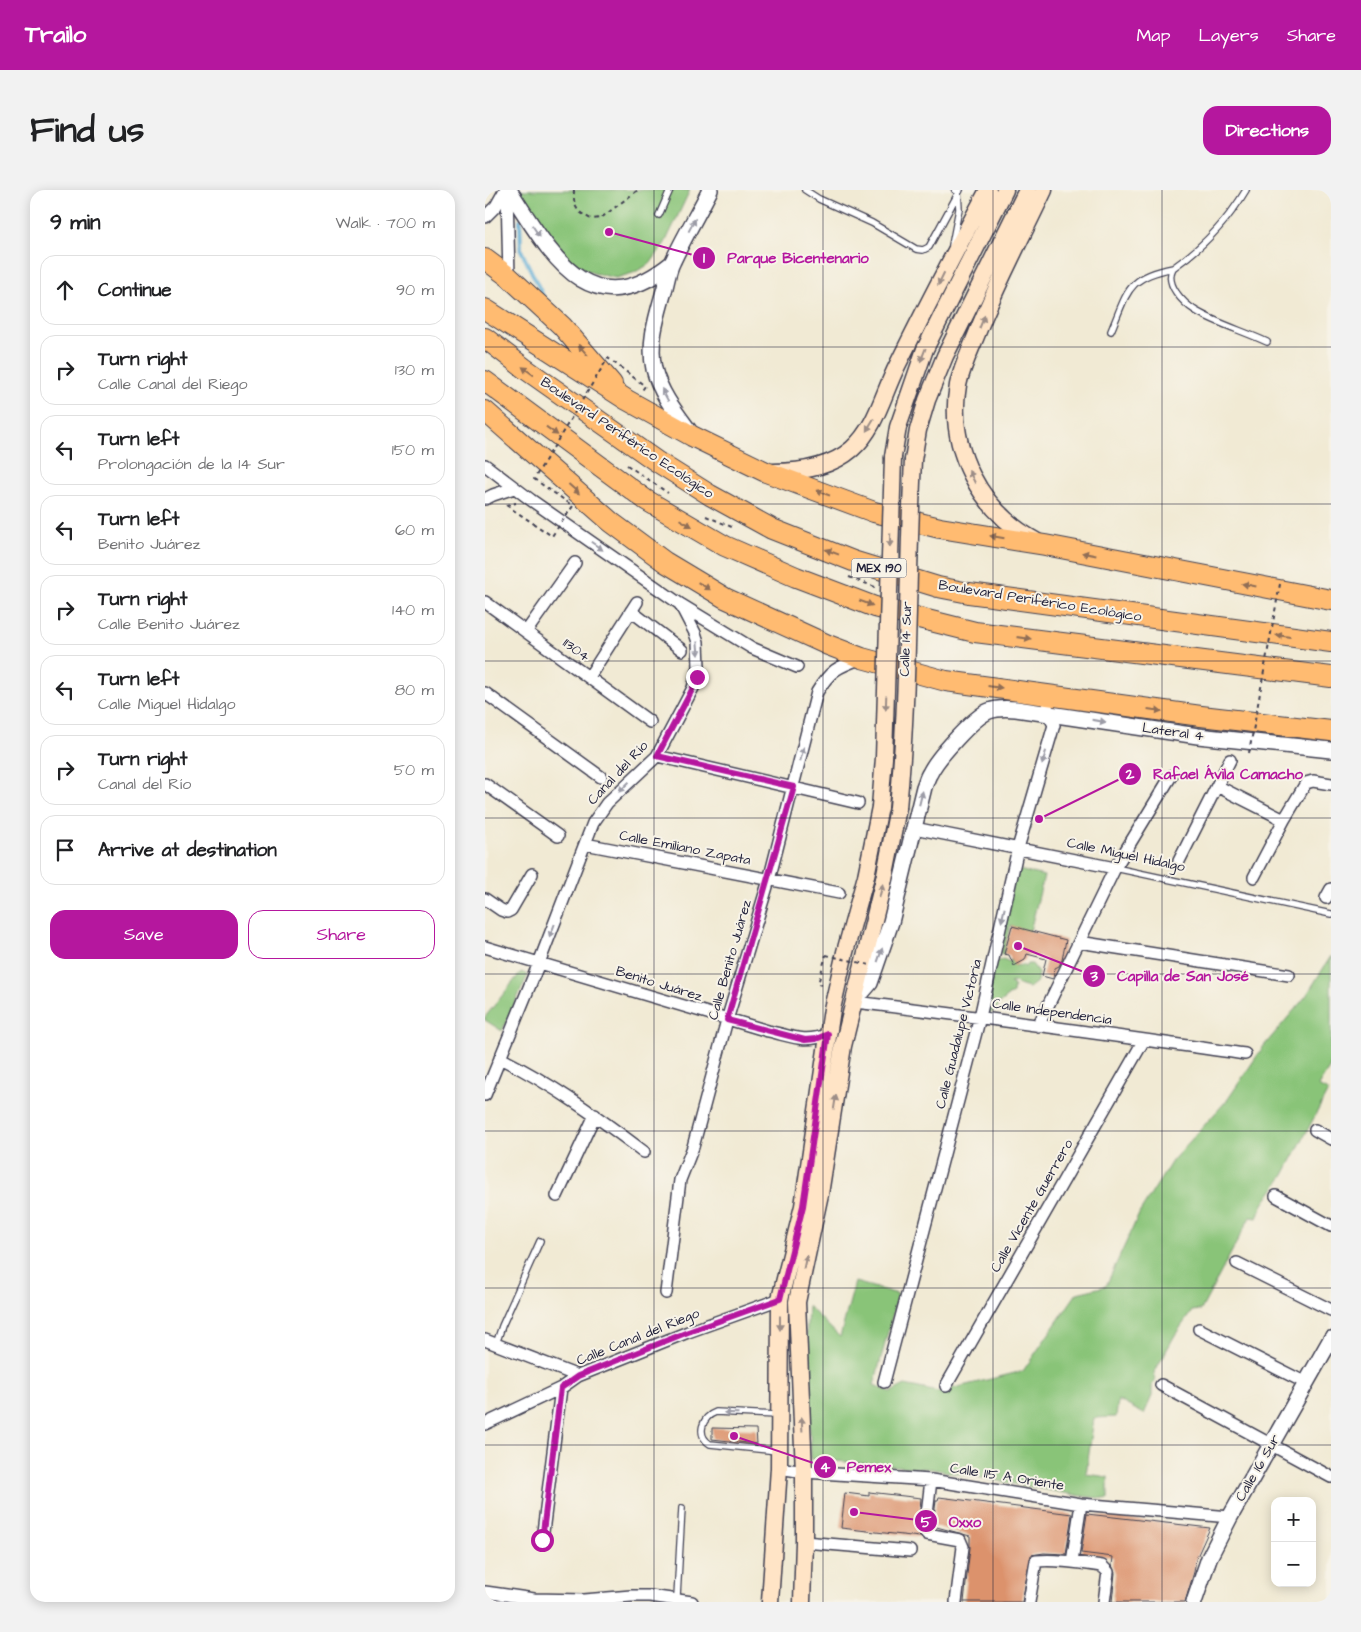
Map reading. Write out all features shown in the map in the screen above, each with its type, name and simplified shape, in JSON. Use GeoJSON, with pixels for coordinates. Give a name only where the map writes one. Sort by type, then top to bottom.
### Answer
{"type":"FeatureCollection","features":[{"type":"Feature","properties":{"kind":"highway"},"geometry":{"type":"LineString","coordinates":[[485,259],[509,277],[634,396]]}},
{"type":"Feature","properties":{"kind":"highway"},"geometry":{"type":"LineString","coordinates":[[485,308],[634,396],[693,436],[766,472],[874,512],[940,528],[1045,545],[1331,600]]}},
{"type":"Feature","properties":{"kind":"highway","name":"Boulevard Periférico Ecológico"},"geometry":{"type":"LineString","coordinates":[[485,338],[524,368],[656,461],[710,495],[772,529],[853,561],[938,587],[969,593],[1331,642]]}},
{"type":"Feature","properties":{"kind":"highway","name":"MEX 190"},"geometry":{"type":"LineString","coordinates":[[485,381],[646,500],[725,546],[795,577],[875,607],[975,632],[1331,677]]}},
{"type":"Feature","properties":{"kind":"highway"},"geometry":{"type":"LineString","coordinates":[[485,410],[611,522],[665,562],[725,598],[828,645],[862,658],[946,681],[1047,703],[1201,716],[1331,731]]}},
{"type":"Feature","properties":{"kind":"main road"},"geometry":{"type":"LineString","coordinates":[[766,472],[795,472],[825,465],[839,458],[859,442],[877,412],[896,368],[950,261],[999,190]]}},
{"type":"Feature","properties":{"kind":"main road","name":"Calle 14 Sur"},"geometry":{"type":"LineString","coordinates":[[770,1602],[779,1468],[780,1299],[803,1206],[828,1034],[845,952],[866,876],[879,807],[884,749],[893,457],[898,427],[925,349],[999,190]]}},
{"type":"Feature","properties":{"kind":"main road"},"geometry":{"type":"LineString","coordinates":[[1044,190],[987,310],[962,372],[956,416],[958,433],[967,465],[985,499],[1021,533],[1045,545]]}},
{"type":"Feature","properties":{"kind":"main road","name":"Calle 14 Sur"},"geometry":{"type":"LineString","coordinates":[[802,1602],[804,1472],[797,1302],[820,1194],[843,1046],[867,960],[898,808],[903,760],[909,545],[913,460],[917,430],[945,356],[1024,195]]}},
{"type":"Feature","properties":{"kind":"street"},"geometry":{"type":"LineString","coordinates":[[485,217],[496,206],[507,190]]}},
{"type":"Feature","properties":{"kind":"street"},"geometry":{"type":"LineString","coordinates":[[507,190],[551,252],[570,272],[586,283],[609,288],[626,286],[650,278],[672,263]]}},
{"type":"Feature","properties":{"kind":"street"},"geometry":{"type":"LineString","coordinates":[[507,190],[509,277]]}},
{"type":"Feature","properties":{"kind":"street"},"geometry":{"type":"LineString","coordinates":[[693,436],[674,410],[661,386],[655,370],[652,353],[655,320],[672,263],[710,190]]}},
{"type":"Feature","properties":{"kind":"street"},"geometry":{"type":"LineString","coordinates":[[485,466],[680,604],[752,648],[797,667]]}},
{"type":"Feature","properties":{"kind":"street"},"geometry":{"type":"LineString","coordinates":[[485,500],[493,495],[514,488]]}},
{"type":"Feature","properties":{"kind":"street"},"geometry":{"type":"LineString","coordinates":[[527,632],[575,563]]}},
{"type":"Feature","properties":{"kind":"street","name":"11304"},"geometry":{"type":"LineString","coordinates":[[485,602],[650,722]]}},
{"type":"Feature","properties":{"kind":"street","name":"Canal del Río"},"geometry":{"type":"LineString","coordinates":[[485,1095],[593,823],[604,807],[657,756],[693,688],[699,667],[699,652],[695,633],[680,604]]}},
{"type":"Feature","properties":{"kind":"street"},"geometry":{"type":"LineString","coordinates":[[589,677],[634,606],[682,650]]}},
{"type":"Feature","properties":{"kind":"street","name":"Calle Benito Juárez"},"geometry":{"type":"LineString","coordinates":[[666,1293],[680,1180],[693,1147],[727,1020],[769,880],[817,692],[827,676],[837,668],[862,658]]}},
{"type":"Feature","properties":{"kind":"street"},"geometry":{"type":"LineString","coordinates":[[485,692],[601,777]]}},
{"type":"Feature","properties":{"kind":"street","name":"Lateral 4"},"geometry":{"type":"LineString","coordinates":[[855,998],[870,983],[891,922],[929,773],[981,715],[990,710],[1002,708],[1016,709],[1047,703],[1198,736],[1331,750]]}},
{"type":"Feature","properties":{"kind":"street","name":"Calle Guadalupe Victoria"},"geometry":{"type":"LineString","coordinates":[[884,1382],[980,1017],[1018,848],[1053,725],[1047,703]]}},
{"type":"Feature","properties":{"kind":"street"},"geometry":{"type":"LineString","coordinates":[[1198,736],[1201,716]]}},
{"type":"Feature","properties":{"kind":"street"},"geometry":{"type":"LineString","coordinates":[[657,756],[858,803]]}},
{"type":"Feature","properties":{"kind":"street"},"geometry":{"type":"LineString","coordinates":[[1179,861],[1230,760]]}},
{"type":"Feature","properties":{"kind":"street"},"geometry":{"type":"LineString","coordinates":[[1038,1026],[1115,868],[1171,776]]}},
{"type":"Feature","properties":{"kind":"street"},"geometry":{"type":"LineString","coordinates":[[1254,877],[1306,783],[1313,781],[1331,784]]}},
{"type":"Feature","properties":{"kind":"street"},"geometry":{"type":"LineString","coordinates":[[485,784],[558,836]]}},
{"type":"Feature","properties":{"kind":"street"},"geometry":{"type":"LineString","coordinates":[[1217,786],[1284,820]]}},
{"type":"Feature","properties":{"kind":"street","name":"Calle Miguel Hidalgo"},"geometry":{"type":"LineString","coordinates":[[914,828],[1115,868]]}},
{"type":"Feature","properties":{"kind":"street","name":"Calle Emiliano Zapata"},"geometry":{"type":"LineString","coordinates":[[585,844],[839,893]]}},
{"type":"Feature","properties":{"kind":"street"},"geometry":{"type":"LineString","coordinates":[[485,899],[501,910],[507,912],[511,910],[532,874]]}},
{"type":"Feature","properties":{"kind":"street"},"geometry":{"type":"LineString","coordinates":[[1079,942],[1289,975]]}},
{"type":"Feature","properties":{"kind":"street","name":"Benito Juárez"},"geometry":{"type":"LineString","coordinates":[[485,947],[727,1020],[805,1040],[816,1039],[828,1034]]}},
{"type":"Feature","properties":{"kind":"street","name":"Calle Independencia"},"geometry":{"type":"LineString","coordinates":[[855,998],[1038,1026],[1245,1054]]}},
{"type":"Feature","properties":{"kind":"street","name":"Calle Vicente Guerrero"},"geometry":{"type":"LineString","coordinates":[[946,1386],[1144,1040]]}},
{"type":"Feature","properties":{"kind":"street"},"geometry":{"type":"LineString","coordinates":[[500,1058],[595,1115],[644,1152]]}},
{"type":"Feature","properties":{"kind":"street"},"geometry":{"type":"LineString","coordinates":[[557,1196],[595,1115]]}},
{"type":"Feature","properties":{"kind":"street"},"geometry":{"type":"LineString","coordinates":[[1315,1130],[1331,1139]]}},
{"type":"Feature","properties":{"kind":"street"},"geometry":{"type":"LineString","coordinates":[[1276,1196],[1331,1226]]}},
{"type":"Feature","properties":{"kind":"street"},"geometry":{"type":"LineString","coordinates":[[1237,1263],[1331,1310]]}},
{"type":"Feature","properties":{"kind":"street","name":"Calle Canal del Riego"},"geometry":{"type":"LineString","coordinates":[[485,1424],[561,1388],[578,1376],[688,1332],[780,1299]]}},
{"type":"Feature","properties":{"kind":"street"},"geometry":{"type":"LineString","coordinates":[[1199,1329],[1306,1383]]}},
{"type":"Feature","properties":{"kind":"street","name":"Calle 16 Sur"},"geometry":{"type":"LineString","coordinates":[[1199,1600],[1209,1558],[1230,1517],[1331,1339]]}},
{"type":"Feature","properties":{"kind":"street"},"geometry":{"type":"LineString","coordinates":[[485,1340],[578,1376]]}},
{"type":"Feature","properties":{"kind":"street"},"geometry":{"type":"LineString","coordinates":[[1161,1385],[1331,1478]]}},
{"type":"Feature","properties":{"kind":"street"},"geometry":{"type":"LineString","coordinates":[[542,1540],[561,1388]]}},
{"type":"Feature","properties":{"kind":"street","name":"Calle 115 A Oriente"},"geometry":{"type":"LineString","coordinates":[[779,1468],[804,1472],[931,1480],[1081,1504],[1230,1517]]}},
{"type":"Feature","properties":{"kind":"street"},"geometry":{"type":"LineString","coordinates":[[931,1480],[925,1531],[927,1534],[960,1540],[963,1547],[956,1602]]}},
{"type":"Feature","properties":{"kind":"street"},"geometry":{"type":"LineString","coordinates":[[1072,1562],[1081,1504]]}},
{"type":"Feature","properties":{"kind":"street"},"geometry":{"type":"LineString","coordinates":[[804,1542],[910,1552]]}},
{"type":"Feature","properties":{"kind":"street"},"geometry":{"type":"LineString","coordinates":[[1029,1602],[1036,1561],[1072,1562],[1106,1568],[1108,1572],[1104,1602]]}},
{"type":"Feature","properties":{"kind":"street"},"geometry":{"type":"LineString","coordinates":[[485,1592],[499,1598],[584,1601],[650,1596],[692,1602]]}},
{"type":"Feature","properties":{"kind":"lane"},"geometry":{"type":"LineString","coordinates":[[659,215],[670,190]]}},
{"type":"Feature","properties":{"kind":"lane"},"geometry":{"type":"LineString","coordinates":[[805,190],[819,199],[871,223],[920,250],[929,247],[958,191]]}},
{"type":"Feature","properties":{"kind":"lane"},"geometry":{"type":"LineString","coordinates":[[1246,190],[1227,218],[1208,240],[1173,268],[1169,274],[1170,280],[1185,303],[1197,312],[1267,342]]}},
{"type":"Feature","properties":{"kind":"lane"},"geometry":{"type":"LineString","coordinates":[[950,261],[959,209],[958,191]]}},
{"type":"Feature","properties":{"kind":"lane"},"geometry":{"type":"LineString","coordinates":[[1111,331],[1128,292],[1136,280],[1145,275],[1173,268]]}},
{"type":"Feature","properties":{"kind":"lane","name":"Calle Miguel Hidalgo"},"geometry":{"type":"LineString","coordinates":[[1115,868],[1331,914]]}},
{"type":"Feature","properties":{"kind":"lane"},"geometry":{"type":"LineString","coordinates":[[496,1344],[502,1326],[541,1240]]}},
{"type":"Feature","properties":{"kind":"lane"},"geometry":{"type":"LineString","coordinates":[[779,1415],[716,1412],[705,1418],[702,1425],[702,1433],[705,1440],[710,1444],[779,1452]]}},
{"type":"Feature","properties":{"kind":"lane"},"geometry":{"type":"LineString","coordinates":[[678,1600],[682,1508]]}},
{"type":"Feature","properties":{"kind":"path"},"geometry":{"type":"LineString","coordinates":[[574,190],[574,205],[591,219],[601,218],[638,190]]}},
{"type":"Feature","properties":{"kind":"path"},"geometry":{"type":"LineString","coordinates":[[506,505],[552,536],[573,506],[533,479],[608,358],[645,386],[634,396]]}},
{"type":"Feature","properties":{"kind":"path"},"geometry":{"type":"LineString","coordinates":[[1249,752],[1280,584]]}},
{"type":"Feature","properties":{"kind":"path"},"geometry":{"type":"LineString","coordinates":[[818,984],[826,955],[867,960]]}},
{"type":"Feature","properties":{"kind":"green space"},"geometry":{"type":"Polygon","coordinates":[[[516,190],[690,190],[665,243],[650,264],[633,273],[616,278],[593,273],[572,263],[516,190]]]}},
{"type":"Feature","properties":{"kind":"green space"},"geometry":{"type":"Polygon","coordinates":[[[1015,869],[1044,876],[1030,931],[1010,926],[1003,955],[1000,954],[1015,869]]]}},
{"type":"Feature","properties":{"kind":"green space"},"geometry":{"type":"Polygon","coordinates":[[[1331,956],[1331,1065],[1318,1086],[1328,1091],[1284,1175],[1263,1204],[1257,1218],[1250,1217],[1201,1310],[1192,1311],[1175,1335],[1154,1373],[1156,1379],[1152,1385],[1152,1396],[1144,1414],[1118,1400],[1116,1417],[1094,1418],[1086,1474],[1108,1477],[1108,1499],[1081,1496],[932,1469],[811,1459],[806,1346],[808,1306],[840,1337],[855,1282],[898,1294],[874,1385],[891,1392],[905,1385],[938,1392],[1023,1371],[1077,1293],[1106,1286],[1140,1212],[1172,1161],[1228,1099],[1263,1047],[1306,996],[1331,956]]]}},
{"type":"Feature","properties":{"kind":"green space"},"geometry":{"type":"Polygon","coordinates":[[[1003,959],[1010,962],[1011,959],[1015,966],[1022,965],[1025,967],[1027,964],[1032,964],[1039,973],[1038,981],[1029,988],[1018,985],[1015,982],[1010,983],[1014,985],[1013,993],[1000,1002],[994,1011],[984,1013],[995,962],[1003,959]]]}},
{"type":"Feature","properties":{"kind":"green space"},"geometry":{"type":"Polygon","coordinates":[[[521,972],[528,975],[502,1031],[485,1020],[485,1017],[521,972]]]}},
{"type":"Feature","properties":{"kind":"building"},"geometry":{"type":"Polygon","coordinates":[[[1012,926],[1066,940],[1062,960],[1059,966],[1055,968],[1053,979],[1042,976],[1046,959],[1027,954],[1025,960],[1014,966],[1009,955],[1004,954],[1012,926]]]}},
{"type":"Feature","properties":{"kind":"building"},"geometry":{"type":"Polygon","coordinates":[[[712,1428],[756,1429],[757,1444],[712,1439],[712,1428]]]}},
{"type":"Feature","properties":{"kind":"building"},"geometry":{"type":"Polygon","coordinates":[[[869,1492],[921,1498],[918,1530],[920,1537],[841,1528],[845,1493],[869,1496],[869,1492]]]}},
{"type":"Feature","properties":{"kind":"building"},"geometry":{"type":"Polygon","coordinates":[[[939,1497],[1072,1514],[1066,1554],[1044,1553],[1031,1555],[1022,1602],[964,1602],[970,1536],[933,1526],[936,1500],[939,1497]]]}},
{"type":"Feature","properties":{"kind":"building"},"geometry":{"type":"Polygon","coordinates":[[[1087,1514],[1210,1528],[1196,1559],[1185,1602],[1112,1602],[1115,1573],[1112,1565],[1113,1557],[1081,1553],[1087,1514]]]}},
{"type":"Feature","properties":{"kind":"waterway"},"geometry":{"type":"LineString","coordinates":[[520,220],[521,250],[544,298]]}},
{"type":"Feature","properties":{"kind":"place","name":"Parque Bicentenario"},"geometry":{"type":"Point","coordinates":[609,232]}},
{"type":"Feature","properties":{"kind":"place","name":"Rafael Ávila Camacho"},"geometry":{"type":"Point","coordinates":[1039,819]}},
{"type":"Feature","properties":{"kind":"place","name":"Capilla de San José"},"geometry":{"type":"Point","coordinates":[1018,946]}},
{"type":"Feature","properties":{"kind":"place","name":"Pemex"},"geometry":{"type":"Point","coordinates":[734,1436]}},
{"type":"Feature","properties":{"kind":"place","name":"Oxxo"},"geometry":{"type":"Point","coordinates":[854,1512]}},
{"type":"Feature","properties":{"kind":"route"},"geometry":{"type":"LineString","coordinates":[[542,1540],[561,1388],[578,1376],[688,1332],[780,1299],[803,1206],[828,1034],[816,1039],[805,1040],[727,1020],[769,880],[794,787],[657,756],[697,677]]}}]}
